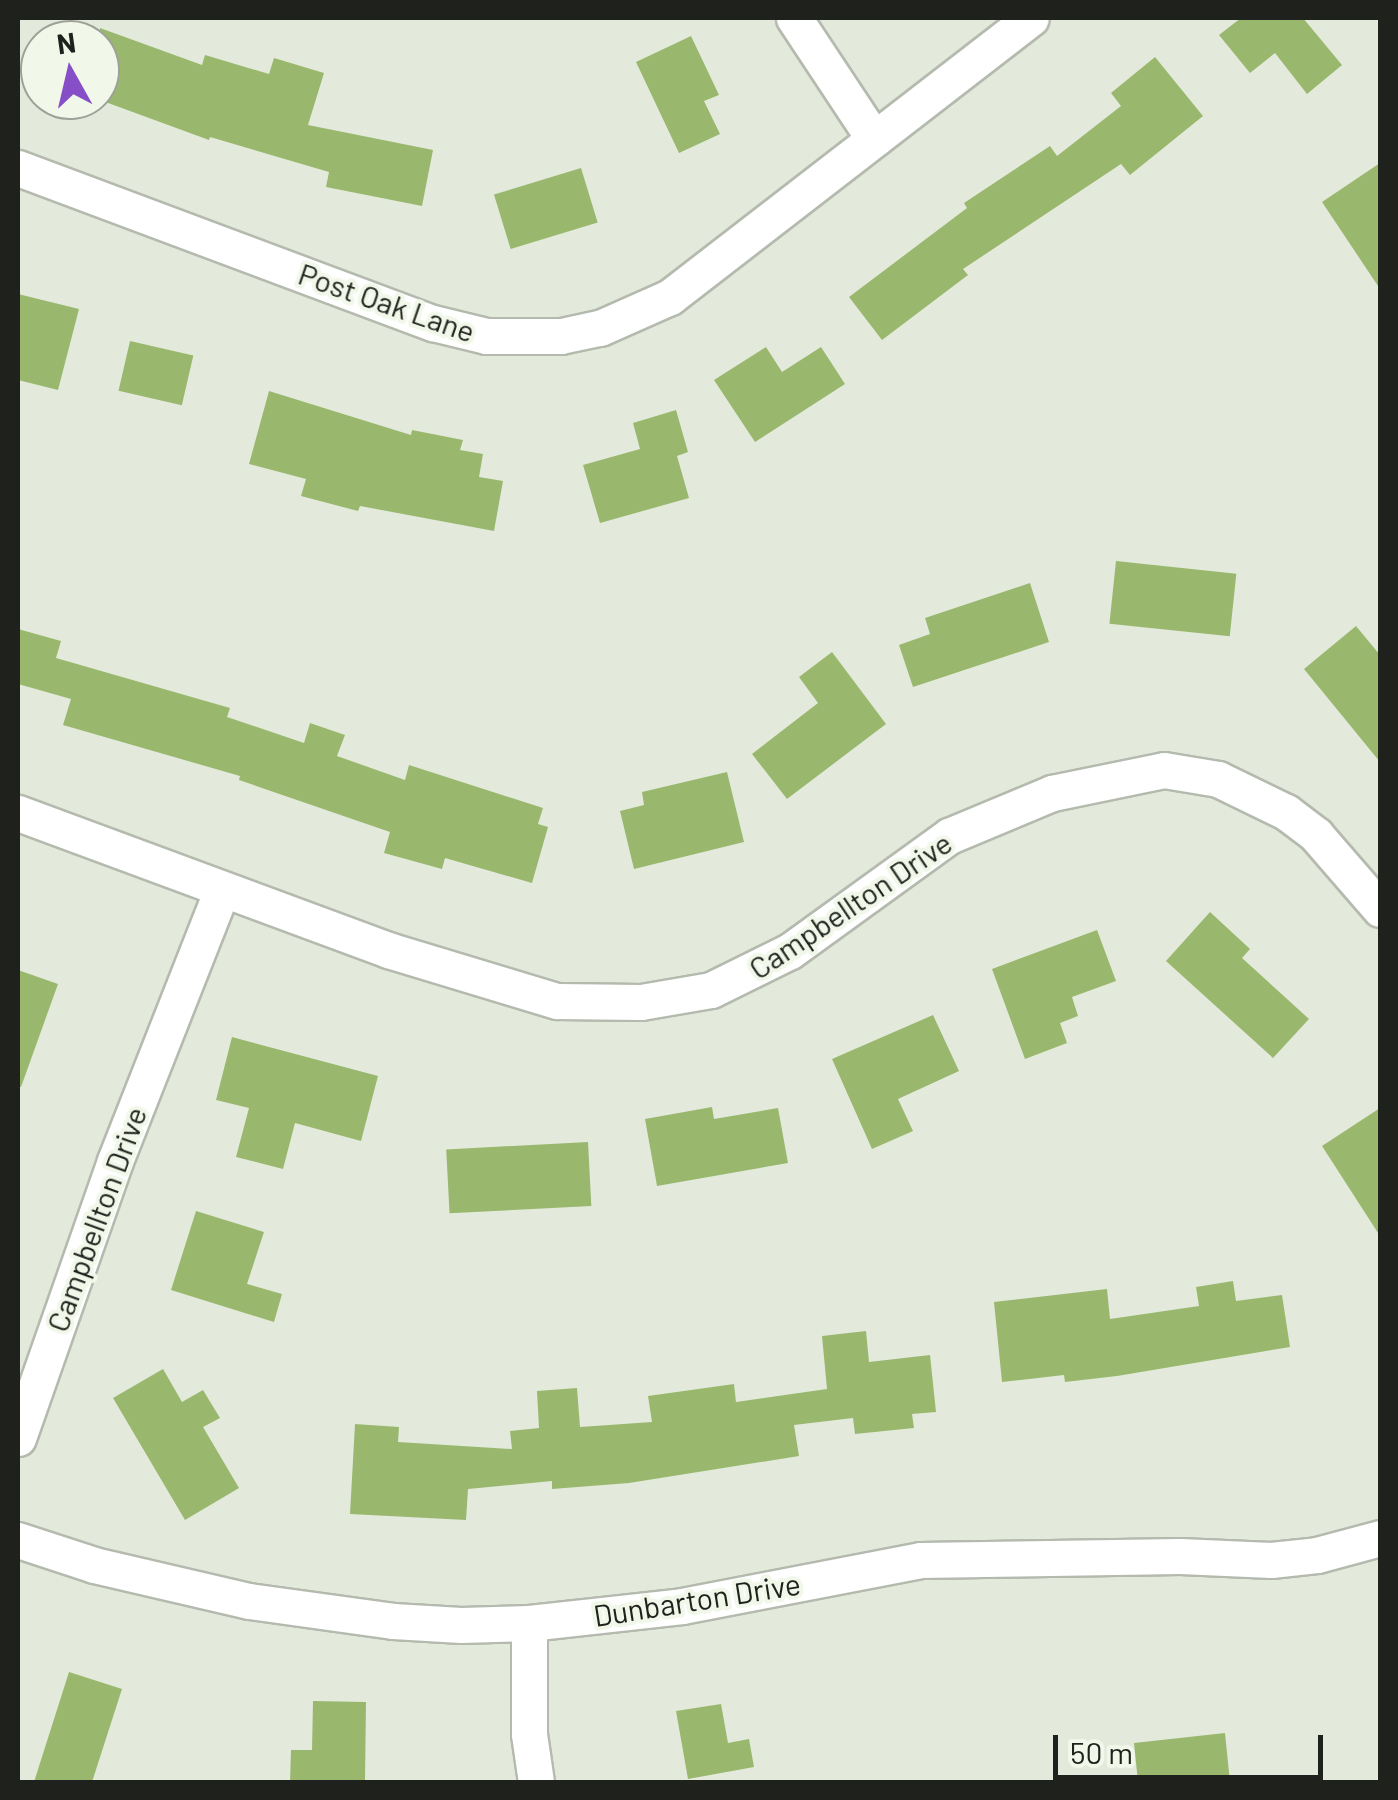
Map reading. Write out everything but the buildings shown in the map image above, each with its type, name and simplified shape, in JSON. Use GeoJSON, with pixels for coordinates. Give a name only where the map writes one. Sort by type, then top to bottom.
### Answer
{"type":"FeatureCollection","features":[{"type":"Feature","properties":{"kind":"street"},"geometry":{"type":"LineString","coordinates":[[794,18],[874,140]]}},
{"type":"Feature","properties":{"kind":"street","name":"Post Oak Lane"},"geometry":{"type":"LineString","coordinates":[[18,168],[433,323],[486,336],[524,338],[600,328],[670,297],[1031,18]]}},
{"type":"Feature","properties":{"kind":"street","name":"Campbellton Drive"},"geometry":{"type":"LineString","coordinates":[[18,813],[388,950],[557,1001],[677,998],[745,977],[790,951],[966,828],[1052,793],[1164,770],[1218,779],[1286,812],[1316,835],[1380,909]]}},
{"type":"Feature","properties":{"kind":"street","name":"Campbellton Drive"},"geometry":{"type":"LineString","coordinates":[[18,1438],[116,1161],[222,890]]}},
{"type":"Feature","properties":{"kind":"street","name":"Dunbarton Drive"},"geometry":{"type":"LineString","coordinates":[[18,1540],[94,1565],[249,1601],[394,1621],[529,1624],[682,1606],[920,1560],[1180,1556],[1271,1560],[1316,1555],[1380,1538]]}},
{"type":"Feature","properties":{"kind":"street"},"geometry":{"type":"LineString","coordinates":[[529,1624],[529,1734],[536,1782]]}}]}
